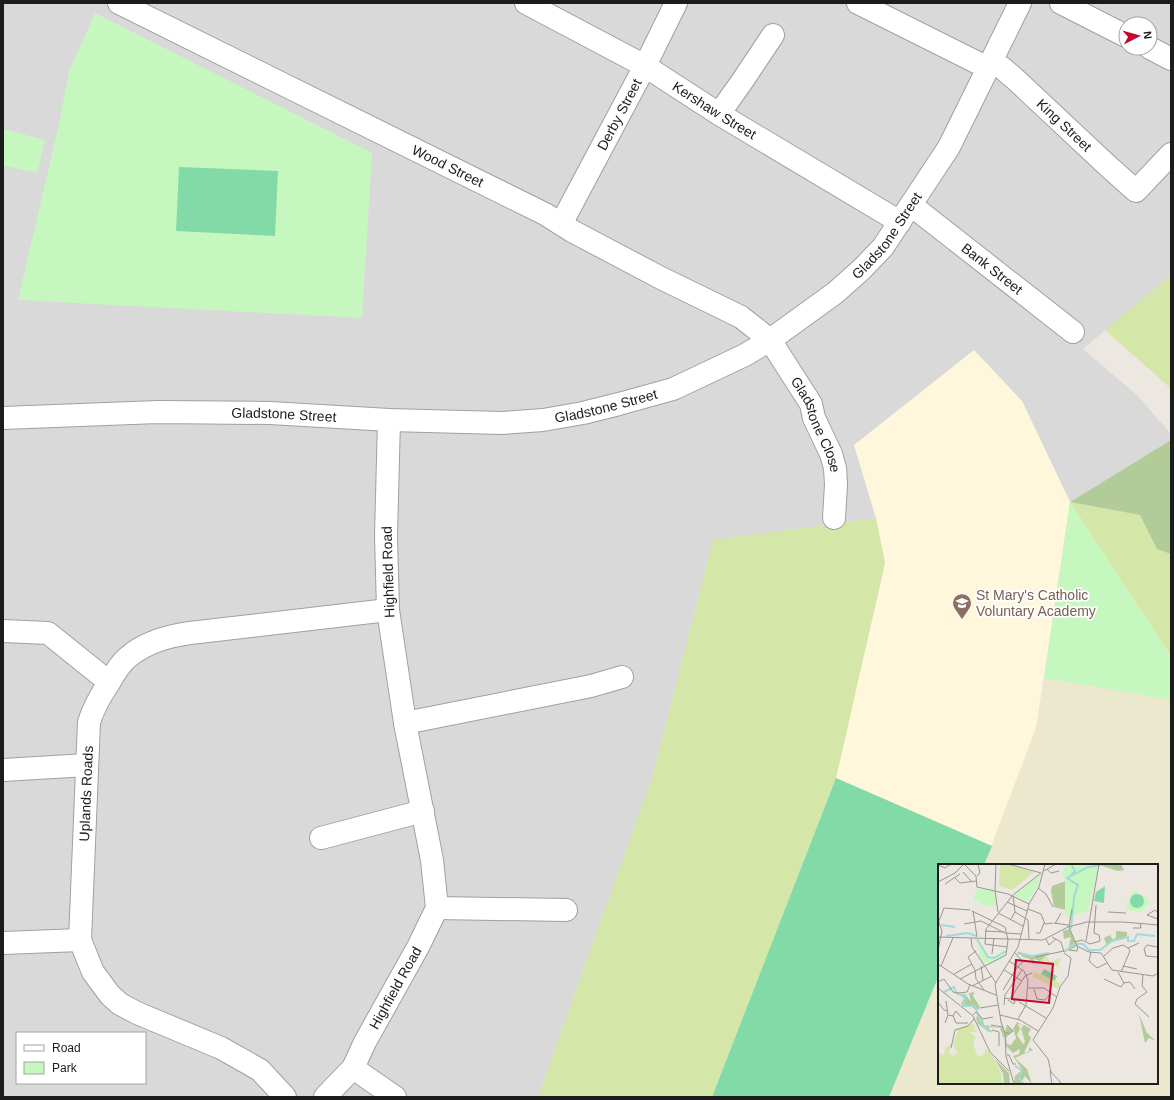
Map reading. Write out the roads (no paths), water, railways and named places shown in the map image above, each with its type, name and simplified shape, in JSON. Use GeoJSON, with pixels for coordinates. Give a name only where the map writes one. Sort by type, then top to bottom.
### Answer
{"type":"FeatureCollection","features":[{"type":"Feature","properties":{"kind":"street","name":"Wood Street"},"geometry":{"type":"LineString","coordinates":[[119,3],[525,204],[661,278],[741,317],[770,340]]}},
{"type":"Feature","properties":{"kind":"street","name":"Kershaw Street"},"geometry":{"type":"LineString","coordinates":[[526,3],[645,66],[718,114],[905,214]]}},
{"type":"Feature","properties":{"kind":"street","name":"Derby Street"},"geometry":{"type":"LineString","coordinates":[[561,224],[645,66],[676,3]]}},
{"type":"Feature","properties":{"kind":"street","name":"King Street"},"geometry":{"type":"LineString","coordinates":[[858,3],[990,65],[1001,67],[1136,191],[1171,154]]}},
{"type":"Feature","properties":{"kind":"street","name":"Gladstone Street"},"geometry":{"type":"LineString","coordinates":[[3,418],[158,412],[270,413],[389,420],[502,423],[543,420],[583,413],[673,389],[745,354],[770,340],[835,293],[862,270],[883,247],[949,147],[1020,3]]}},
{"type":"Feature","properties":{"kind":"street"},"geometry":{"type":"LineString","coordinates":[[1061,3],[1118,32]]}},
{"type":"Feature","properties":{"kind":"street"},"geometry":{"type":"LineString","coordinates":[[718,114],[743,80],[773,34]]}},
{"type":"Feature","properties":{"kind":"street"},"geometry":{"type":"LineString","coordinates":[[1158,52],[1171,59]]}},
{"type":"Feature","properties":{"kind":"street","name":"Bank Street"},"geometry":{"type":"LineString","coordinates":[[905,214],[1073,332]]}},
{"type":"Feature","properties":{"kind":"street","name":"Gladstone Close"},"geometry":{"type":"LineString","coordinates":[[770,340],[811,404],[814,418],[831,454],[835,468],[836,485],[834,518]]}},
{"type":"Feature","properties":{"kind":"street","name":"Highfield Road"},"geometry":{"type":"LineString","coordinates":[[324,1097],[353,1068],[365,1042],[418,947],[437,908],[432,860],[405,723],[388,610],[386,536],[389,420]]}},
{"type":"Feature","properties":{"kind":"street","name":"Uplands Roads"},"geometry":{"type":"LineString","coordinates":[[285,1097],[260,1070],[221,1048],[137,1013],[120,1004],[110,995],[93,972],[80,940],[89,722],[93,708],[118,668],[128,658],[156,641],[172,635],[388,610]]}},
{"type":"Feature","properties":{"kind":"street"},"geometry":{"type":"LineString","coordinates":[[3,631],[48,633],[109,682]]}},
{"type":"Feature","properties":{"kind":"street"},"geometry":{"type":"LineString","coordinates":[[405,723],[591,686],[622,677]]}},
{"type":"Feature","properties":{"kind":"street"},"geometry":{"type":"LineString","coordinates":[[3,770],[87,766]]}},
{"type":"Feature","properties":{"kind":"street"},"geometry":{"type":"LineString","coordinates":[[321,838],[423,811]]}},
{"type":"Feature","properties":{"kind":"street"},"geometry":{"type":"LineString","coordinates":[[437,908],[566,910]]}},
{"type":"Feature","properties":{"kind":"street"},"geometry":{"type":"LineString","coordinates":[[3,943],[80,940]]}},
{"type":"Feature","properties":{"kind":"street"},"geometry":{"type":"LineString","coordinates":[[353,1068],[395,1097]]}},
{"type":"Feature","properties":{"kind":"place","name":"St Mary's Catholic Voluntary Academy"},"geometry":{"type":"Point","coordinates":[962,620]}}]}
